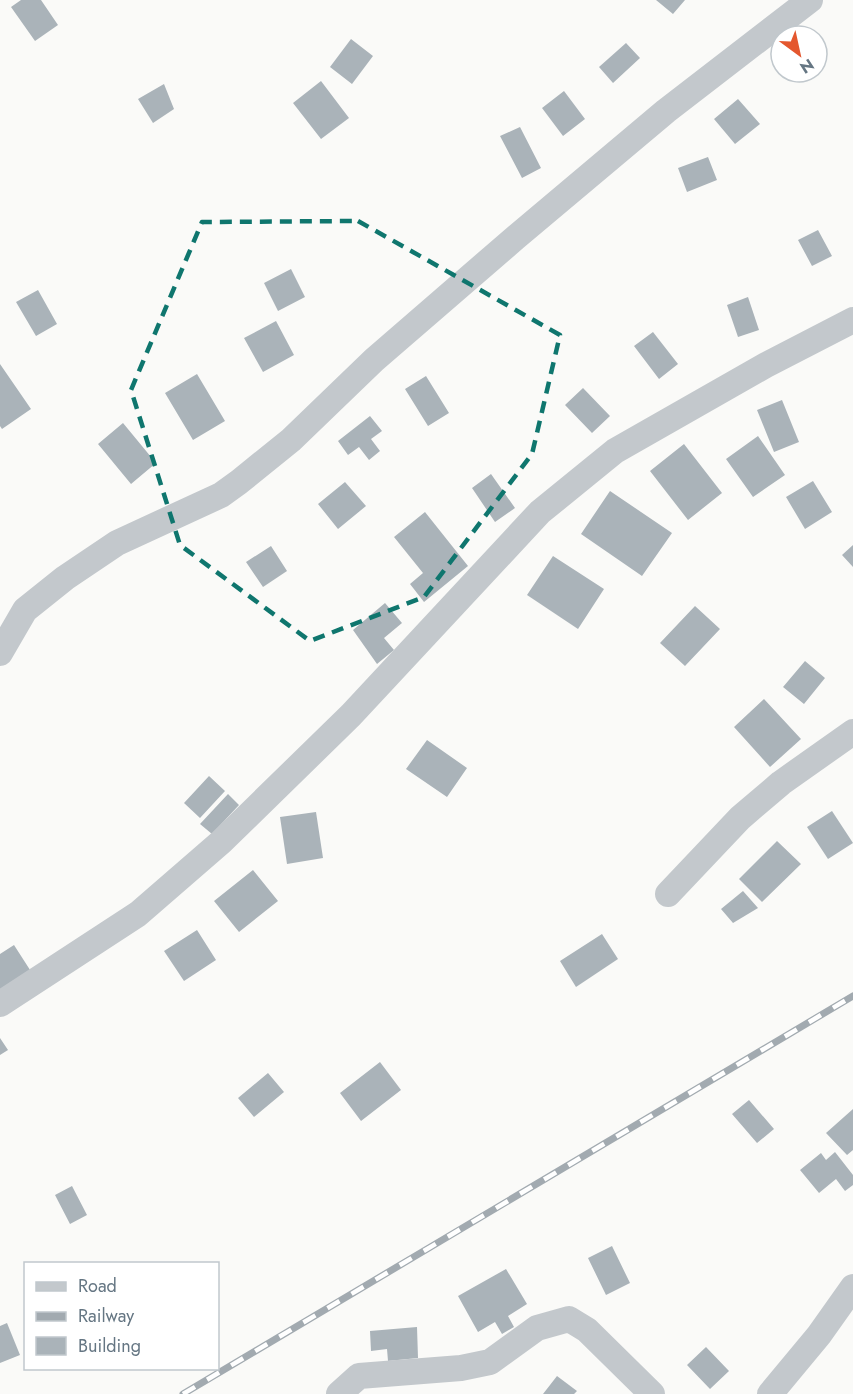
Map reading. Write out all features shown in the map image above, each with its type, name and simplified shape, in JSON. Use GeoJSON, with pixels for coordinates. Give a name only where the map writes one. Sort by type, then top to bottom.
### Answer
{"type":"FeatureCollection","features":[{"type":"Feature","properties":{"kind":"street"},"geometry":{"type":"LineString","coordinates":[[0,653],[25,610],[117,543],[221,495],[239,482],[291,440],[374,360],[533,223],[666,111],[810,0]]}},
{"type":"Feature","properties":{"kind":"street"},"geometry":{"type":"LineString","coordinates":[[0,1004],[138,914],[221,842],[351,715],[540,512],[571,485],[615,451],[766,365],[853,320]]}},
{"type":"Feature","properties":{"kind":"street"},"geometry":{"type":"LineString","coordinates":[[668,894],[740,818],[781,783],[853,732]]}},
{"type":"Feature","properties":{"kind":"street"},"geometry":{"type":"LineString","coordinates":[[770,1394],[819,1335],[853,1287]]}},
{"type":"Feature","properties":{"kind":"street"},"geometry":{"type":"LineString","coordinates":[[339,1394],[359,1376],[461,1368],[490,1362],[537,1329],[569,1319],[587,1330],[652,1394]]}},
{"type":"Feature","properties":{"kind":"highlighted area"},"geometry":{"type":"Polygon","coordinates":[[[358,221],[560,335],[532,454],[424,597],[310,641],[180,545],[131,390],[202,222],[358,221]]]}},
{"type":"Feature","properties":{"kind":"building"},"geometry":{"type":"Polygon","coordinates":[[[21,0],[41,0],[58,25],[35,41],[11,7],[21,0]]]}},
{"type":"Feature","properties":{"kind":"building"},"geometry":{"type":"Polygon","coordinates":[[[656,0],[685,0],[673,14],[656,0]]]}},
{"type":"Feature","properties":{"kind":"building"},"geometry":{"type":"Polygon","coordinates":[[[351,39],[373,56],[352,84],[330,67],[351,39]]]}},
{"type":"Feature","properties":{"kind":"building"},"geometry":{"type":"Polygon","coordinates":[[[626,43],[640,58],[613,83],[599,67],[626,43]]]}},
{"type":"Feature","properties":{"kind":"building"},"geometry":{"type":"Polygon","coordinates":[[[321,81],[349,118],[321,139],[293,103],[321,81]]]}},
{"type":"Feature","properties":{"kind":"building"},"geometry":{"type":"Polygon","coordinates":[[[164,84],[174,109],[153,123],[138,99],[164,84]]]}},
{"type":"Feature","properties":{"kind":"building"},"geometry":{"type":"Polygon","coordinates":[[[564,91],[585,119],[563,136],[542,108],[564,91]]]}},
{"type":"Feature","properties":{"kind":"building"},"geometry":{"type":"Polygon","coordinates":[[[738,99],[760,124],[735,144],[714,119],[738,99]]]}},
{"type":"Feature","properties":{"kind":"building"},"geometry":{"type":"Polygon","coordinates":[[[520,127],[541,168],[522,178],[500,136],[520,127]]]}},
{"type":"Feature","properties":{"kind":"building"},"geometry":{"type":"Polygon","coordinates":[[[708,157],[717,180],[687,192],[678,168],[708,157]]]}},
{"type":"Feature","properties":{"kind":"building"},"geometry":{"type":"Polygon","coordinates":[[[818,230],[832,256],[812,266],[798,240],[818,230]]]}},
{"type":"Feature","properties":{"kind":"building"},"geometry":{"type":"Polygon","coordinates":[[[291,269],[305,297],[278,311],[264,283],[291,269]]]}},
{"type":"Feature","properties":{"kind":"building"},"geometry":{"type":"Polygon","coordinates":[[[38,290],[57,324],[36,336],[16,302],[38,290]]]}},
{"type":"Feature","properties":{"kind":"building"},"geometry":{"type":"Polygon","coordinates":[[[748,297],[759,330],[738,337],[727,305],[748,297]]]}},
{"type":"Feature","properties":{"kind":"building"},"geometry":{"type":"Polygon","coordinates":[[[276,321],[294,355],[263,372],[244,338],[276,321]]]}},
{"type":"Feature","properties":{"kind":"building"},"geometry":{"type":"Polygon","coordinates":[[[653,332],[678,364],[659,379],[634,346],[653,332]]]}},
{"type":"Feature","properties":{"kind":"building"},"geometry":{"type":"Polygon","coordinates":[[[0,364],[31,409],[2,429],[0,426],[0,364]]]}},
{"type":"Feature","properties":{"kind":"building"},"geometry":{"type":"Polygon","coordinates":[[[197,374],[225,421],[193,440],[165,393],[197,374]]]}},
{"type":"Feature","properties":{"kind":"building"},"geometry":{"type":"Polygon","coordinates":[[[426,376],[449,413],[428,426],[405,389],[426,376]]]}},
{"type":"Feature","properties":{"kind":"building"},"geometry":{"type":"Polygon","coordinates":[[[583,388],[610,416],[592,433],[565,405],[583,388]]]}},
{"type":"Feature","properties":{"kind":"building"},"geometry":{"type":"Polygon","coordinates":[[[782,400],[799,442],[774,452],[757,410],[782,400]]]}},
{"type":"Feature","properties":{"kind":"building"},"geometry":{"type":"Polygon","coordinates":[[[370,416],[382,431],[371,439],[380,451],[369,460],[359,447],[348,455],[338,441],[370,416]]]}},
{"type":"Feature","properties":{"kind":"building"},"geometry":{"type":"Polygon","coordinates":[[[123,423],[156,463],[131,484],[98,444],[123,423]]]}},
{"type":"Feature","properties":{"kind":"building"},"geometry":{"type":"Polygon","coordinates":[[[758,436],[785,475],[753,497],[726,459],[758,436]]]}},
{"type":"Feature","properties":{"kind":"building"},"geometry":{"type":"Polygon","coordinates":[[[684,444],[722,493],[688,520],[650,471],[684,444]]]}},
{"type":"Feature","properties":{"kind":"building"},"geometry":{"type":"Polygon","coordinates":[[[491,474],[515,508],[495,522],[472,488],[491,474]]]}},
{"type":"Feature","properties":{"kind":"building"},"geometry":{"type":"Polygon","coordinates":[[[813,481],[832,512],[805,529],[786,497],[813,481]]]}},
{"type":"Feature","properties":{"kind":"building"},"geometry":{"type":"Polygon","coordinates":[[[345,482],[366,506],[338,529],[318,504],[345,482]]]}},
{"type":"Feature","properties":{"kind":"building"},"geometry":{"type":"Polygon","coordinates":[[[610,491],[672,533],[642,576],[581,534],[610,491]]]}},
{"type":"Feature","properties":{"kind":"building"},"geometry":{"type":"Polygon","coordinates":[[[425,512],[468,566],[424,602],[410,584],[423,573],[394,537],[425,512]]]}},
{"type":"Feature","properties":{"kind":"building"},"geometry":{"type":"Polygon","coordinates":[[[853,545],[853,567],[842,555],[853,545]]]}},
{"type":"Feature","properties":{"kind":"building"},"geometry":{"type":"Polygon","coordinates":[[[271,546],[287,571],[263,587],[246,562],[271,546]]]}},
{"type":"Feature","properties":{"kind":"building"},"geometry":{"type":"Polygon","coordinates":[[[553,556],[604,589],[578,629],[527,595],[553,556]]]}},
{"type":"Feature","properties":{"kind":"building"},"geometry":{"type":"Polygon","coordinates":[[[385,603],[402,623],[384,638],[394,650],[377,664],[353,630],[385,603]]]}},
{"type":"Feature","properties":{"kind":"building"},"geometry":{"type":"Polygon","coordinates":[[[695,606],[720,629],[685,666],[660,643],[695,606]]]}},
{"type":"Feature","properties":{"kind":"building"},"geometry":{"type":"Polygon","coordinates":[[[805,661],[825,678],[804,704],[783,687],[805,661]]]}},
{"type":"Feature","properties":{"kind":"building"},"geometry":{"type":"Polygon","coordinates":[[[764,699],[801,739],[770,767],[734,727],[764,699]]]}},
{"type":"Feature","properties":{"kind":"building"},"geometry":{"type":"Polygon","coordinates":[[[427,740],[467,768],[447,797],[406,769],[427,740]]]}},
{"type":"Feature","properties":{"kind":"building"},"geometry":{"type":"Polygon","coordinates":[[[209,776],[225,791],[200,818],[184,803],[209,776]]]}},
{"type":"Feature","properties":{"kind":"building"},"geometry":{"type":"Polygon","coordinates":[[[228,794],[239,805],[212,834],[200,824],[228,794]]]}},
{"type":"Feature","properties":{"kind":"building"},"geometry":{"type":"Polygon","coordinates":[[[832,811],[853,843],[828,859],[807,827],[832,811]]]}},
{"type":"Feature","properties":{"kind":"building"},"geometry":{"type":"Polygon","coordinates":[[[316,812],[323,858],[287,864],[280,817],[316,812]]]}},
{"type":"Feature","properties":{"kind":"building"},"geometry":{"type":"Polygon","coordinates":[[[777,841],[801,864],[762,902],[739,879],[777,841]]]}},
{"type":"Feature","properties":{"kind":"building"},"geometry":{"type":"Polygon","coordinates":[[[253,870],[278,901],[239,932],[214,901],[253,870]]]}},
{"type":"Feature","properties":{"kind":"building"},"geometry":{"type":"Polygon","coordinates":[[[743,891],[758,908],[733,923],[721,909],[743,891]]]}},
{"type":"Feature","properties":{"kind":"building"},"geometry":{"type":"Polygon","coordinates":[[[197,930],[216,960],[184,981],[164,951],[197,930]]]}},
{"type":"Feature","properties":{"kind":"building"},"geometry":{"type":"Polygon","coordinates":[[[602,934],[618,959],[576,987],[560,961],[602,934]]]}},
{"type":"Feature","properties":{"kind":"building"},"geometry":{"type":"Polygon","coordinates":[[[14,945],[32,973],[0,994],[0,954],[14,945]]]}},
{"type":"Feature","properties":{"kind":"building"},"geometry":{"type":"Polygon","coordinates":[[[0,1038],[8,1050],[0,1055],[0,1038]]]}},
{"type":"Feature","properties":{"kind":"building"},"geometry":{"type":"Polygon","coordinates":[[[380,1062],[401,1090],[361,1121],[340,1093],[380,1062]]]}},
{"type":"Feature","properties":{"kind":"building"},"geometry":{"type":"Polygon","coordinates":[[[268,1073],[284,1092],[254,1117],[238,1098],[268,1073]]]}},
{"type":"Feature","properties":{"kind":"building"},"geometry":{"type":"Polygon","coordinates":[[[749,1100],[774,1129],[757,1143],[732,1114],[749,1100]]]}},
{"type":"Feature","properties":{"kind":"building"},"geometry":{"type":"Polygon","coordinates":[[[853,1109],[853,1150],[847,1155],[826,1133],[853,1109]]]}},
{"type":"Feature","properties":{"kind":"building"},"geometry":{"type":"Polygon","coordinates":[[[835,1152],[853,1175],[853,1185],[845,1191],[836,1179],[819,1193],[800,1170],[821,1153],[826,1160],[835,1152]]]}},
{"type":"Feature","properties":{"kind":"building"},"geometry":{"type":"Polygon","coordinates":[[[72,1186],[87,1215],[70,1224],[55,1195],[72,1186]]]}},
{"type":"Feature","properties":{"kind":"building"},"geometry":{"type":"Polygon","coordinates":[[[612,1246],[630,1283],[606,1295],[588,1258],[612,1246]]]}},
{"type":"Feature","properties":{"kind":"building"},"geometry":{"type":"Polygon","coordinates":[[[506,1269],[527,1304],[508,1316],[514,1327],[502,1334],[495,1322],[478,1332],[458,1296],[506,1269]]]}},
{"type":"Feature","properties":{"kind":"building"},"geometry":{"type":"Polygon","coordinates":[[[7,1323],[20,1355],[0,1363],[0,1326],[7,1323]]]}},
{"type":"Feature","properties":{"kind":"building"},"geometry":{"type":"Polygon","coordinates":[[[417,1327],[418,1358],[388,1361],[387,1349],[371,1351],[370,1331],[417,1327]]]}},
{"type":"Feature","properties":{"kind":"building"},"geometry":{"type":"Polygon","coordinates":[[[706,1347],[729,1371],[710,1389],[687,1365],[706,1347]]]}},
{"type":"Feature","properties":{"kind":"building"},"geometry":{"type":"Polygon","coordinates":[[[557,1376],[577,1391],[574,1394],[543,1394],[557,1376]]]}},
{"type":"Feature","properties":{"kind":"railway"},"geometry":{"type":"LineString","coordinates":[[183,1394],[853,996]]}}]}
